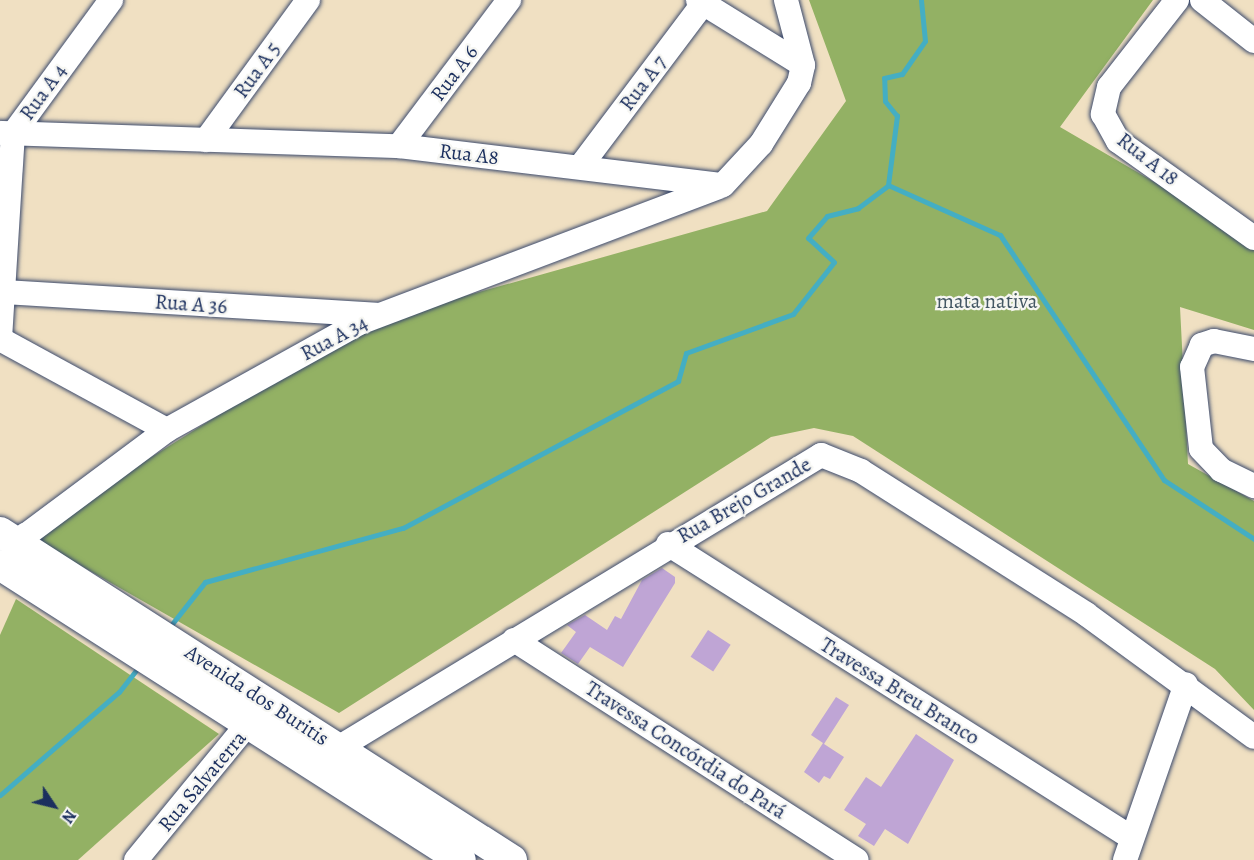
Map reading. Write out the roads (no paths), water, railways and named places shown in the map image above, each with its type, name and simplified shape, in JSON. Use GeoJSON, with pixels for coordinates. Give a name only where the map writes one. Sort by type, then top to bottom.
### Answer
{"type":"FeatureCollection","features":[{"type":"Feature","properties":{"kind":"main road","name":"Avenida dos Buritis"},"geometry":{"type":"LineString","coordinates":[[11,536],[155,645],[258,712],[331,758],[512,860]]}},
{"type":"Feature","properties":{"kind":"main road","name":"Avenida dos Buritis"},"geometry":{"type":"LineString","coordinates":[[2,571],[155,645]]}},
{"type":"Feature","properties":{"kind":"main road","name":"Avenida dos Buritis"},"geometry":{"type":"LineString","coordinates":[[331,758],[461,860]]}},
{"type":"Feature","properties":{"kind":"street","name":"Rua A 4"},"geometry":{"type":"LineString","coordinates":[[0,339],[4,292],[6,134],[111,0]]}},
{"type":"Feature","properties":{"kind":"street","name":"Rua A 5"},"geometry":{"type":"LineString","coordinates":[[206,140],[308,0]]}},
{"type":"Feature","properties":{"kind":"street","name":"Rua A 6"},"geometry":{"type":"LineString","coordinates":[[399,146],[509,0]]}},
{"type":"Feature","properties":{"kind":"street"},"geometry":{"type":"LineString","coordinates":[[723,185],[788,107],[803,66],[786,0]]}},
{"type":"Feature","properties":{"kind":"street","name":"Rua A 18"},"geometry":{"type":"LineString","coordinates":[[1177,0],[1109,87],[1103,114],[1118,141],[1254,238]]}},
{"type":"Feature","properties":{"kind":"street"},"geometry":{"type":"LineString","coordinates":[[1202,0],[1254,41]]}},
{"type":"Feature","properties":{"kind":"street"},"geometry":{"type":"LineString","coordinates":[[702,1],[803,66]]}},
{"type":"Feature","properties":{"kind":"street","name":"Rua A 7"},"geometry":{"type":"LineString","coordinates":[[580,167],[702,1]]}},
{"type":"Feature","properties":{"kind":"street","name":"Rua A8"},"geometry":{"type":"LineString","coordinates":[[6,134],[399,146],[723,185]]}},
{"type":"Feature","properties":{"kind":"street","name":"Rua A 34"},"geometry":{"type":"LineString","coordinates":[[2,571],[11,536],[167,430],[377,315],[723,185]]}},
{"type":"Feature","properties":{"kind":"street","name":"Rua A 36"},"geometry":{"type":"LineString","coordinates":[[4,292],[377,315]]}},
{"type":"Feature","properties":{"kind":"street"},"geometry":{"type":"LineString","coordinates":[[0,339],[167,430]]}},
{"type":"Feature","properties":{"kind":"street"},"geometry":{"type":"LineString","coordinates":[[1254,350],[1214,341],[1202,345],[1192,367],[1201,449],[1221,470],[1254,486]]}},
{"type":"Feature","properties":{"kind":"street","name":"Rua Brejo Grande"},"geometry":{"type":"LineString","coordinates":[[331,758],[668,544],[820,455],[861,471],[1186,684],[1254,737]]}},
{"type":"Feature","properties":{"kind":"street","name":"Travessa Breu Branco"},"geometry":{"type":"LineString","coordinates":[[668,544],[1129,849]]}},
{"type":"Feature","properties":{"kind":"street","name":"Travessa Concórdia do Pará"},"geometry":{"type":"LineString","coordinates":[[514,640],[857,860]]}},
{"type":"Feature","properties":{"kind":"street"},"geometry":{"type":"LineString","coordinates":[[1129,849],[1186,684]]}},
{"type":"Feature","properties":{"kind":"street","name":"Rua Salvaterra"},"geometry":{"type":"LineString","coordinates":[[137,860],[258,712]]}},
{"type":"Feature","properties":{"kind":"waterway"},"geometry":{"type":"LineString","coordinates":[[168,629],[205,582],[403,528],[678,381],[686,353],[793,314],[834,262],[808,238],[827,216],[858,208],[888,185],[897,116],[885,101],[884,78],[902,74],[925,41],[921,0]]}},
{"type":"Feature","properties":{"kind":"waterway"},"geometry":{"type":"LineString","coordinates":[[888,185],[1000,235],[1164,480],[1254,539]]}},
{"type":"Feature","properties":{"kind":"waterway"},"geometry":{"type":"LineString","coordinates":[[0,795],[119,692],[140,665]]}},
{"type":"Feature","properties":{"kind":"park label","name":"mata nativa"},"geometry":{"type":"Point","coordinates":[987,301]}}]}
